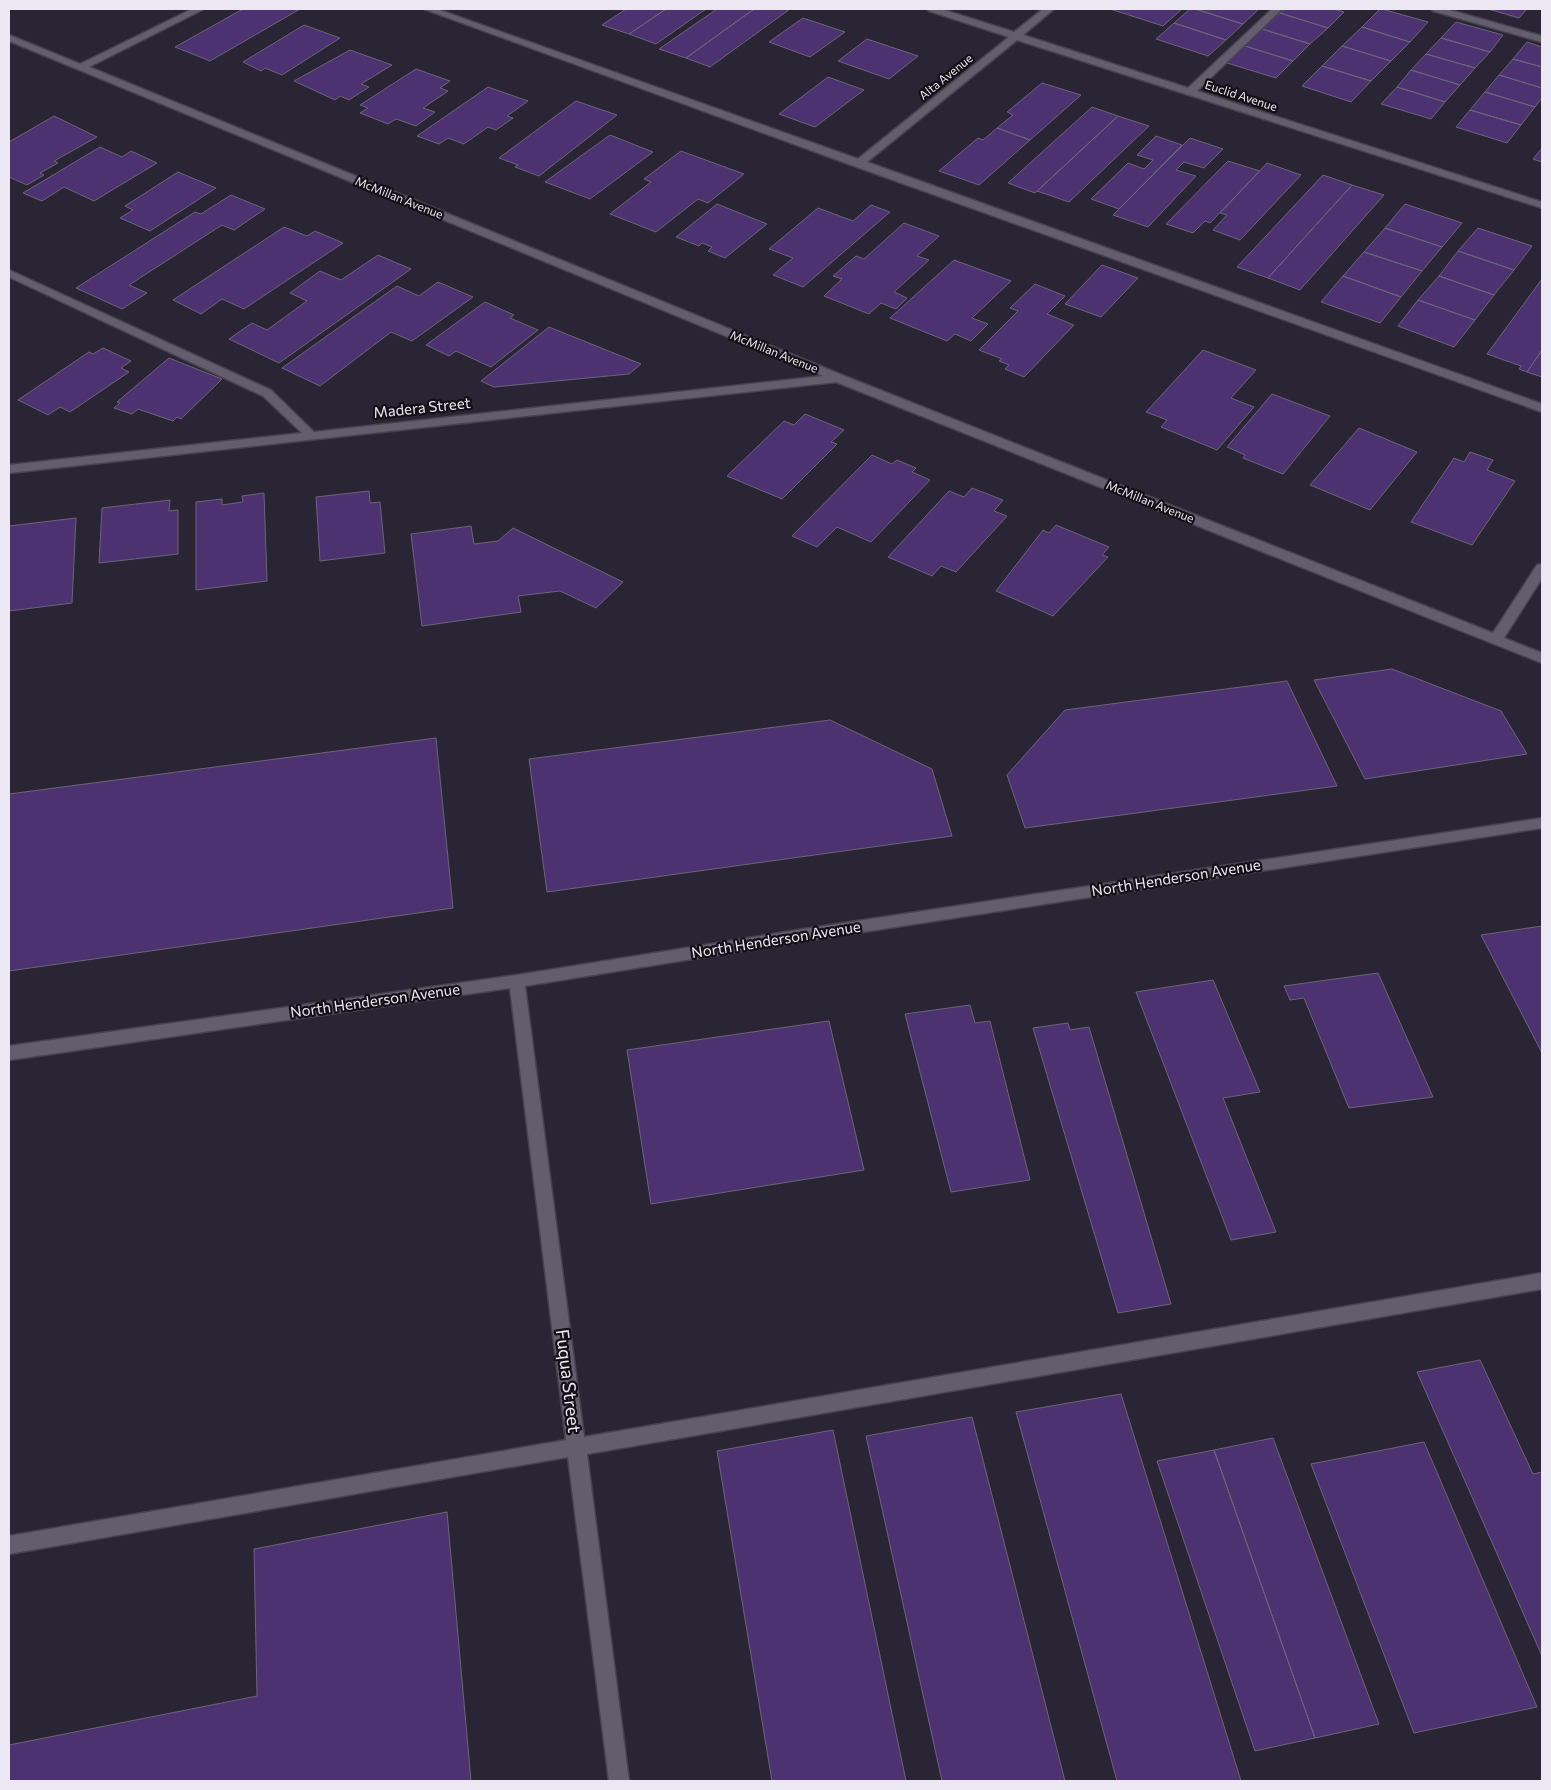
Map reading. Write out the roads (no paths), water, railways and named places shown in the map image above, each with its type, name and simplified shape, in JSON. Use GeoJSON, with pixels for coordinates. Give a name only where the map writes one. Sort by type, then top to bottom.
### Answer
{"type":"FeatureCollection","features":[{"type":"Feature","properties":{"kind":"street"},"geometry":{"type":"LineString","coordinates":[[81,67],[199,9]]}},
{"type":"Feature","properties":{"kind":"street"},"geometry":{"type":"LineString","coordinates":[[429,9],[1542,408]]}},
{"type":"Feature","properties":{"kind":"street","name":"Euclid Avenue"},"geometry":{"type":"LineString","coordinates":[[932,9],[1542,205]]}},
{"type":"Feature","properties":{"kind":"street","name":"Alta Avenue"},"geometry":{"type":"LineString","coordinates":[[858,164],[1049,9]]}},
{"type":"Feature","properties":{"kind":"street"},"geometry":{"type":"LineString","coordinates":[[1189,92],[1277,9]]}},
{"type":"Feature","properties":{"kind":"street"},"geometry":{"type":"LineString","coordinates":[[1436,9],[1542,40]]}},
{"type":"Feature","properties":{"kind":"street","name":"McMillan Avenue"},"geometry":{"type":"LineString","coordinates":[[9,38],[838,378],[1542,658]]}},
{"type":"Feature","properties":{"kind":"street"},"geometry":{"type":"LineString","coordinates":[[9,273],[267,393],[312,436]]}},
{"type":"Feature","properties":{"kind":"street","name":"Madera Street"},"geometry":{"type":"LineString","coordinates":[[9,469],[838,378]]}},
{"type":"Feature","properties":{"kind":"street"},"geometry":{"type":"LineString","coordinates":[[1496,639],[1542,568]]}},
{"type":"Feature","properties":{"kind":"street","name":"North Henderson Avenue"},"geometry":{"type":"LineString","coordinates":[[9,1053],[517,981],[804,935],[1542,823]]}},
{"type":"Feature","properties":{"kind":"street","name":"Fuqua Street"},"geometry":{"type":"LineString","coordinates":[[517,981],[619,1781]]}},
{"type":"Feature","properties":{"kind":"street"},"geometry":{"type":"LineString","coordinates":[[9,1545],[576,1449],[1542,1281]]}}]}
